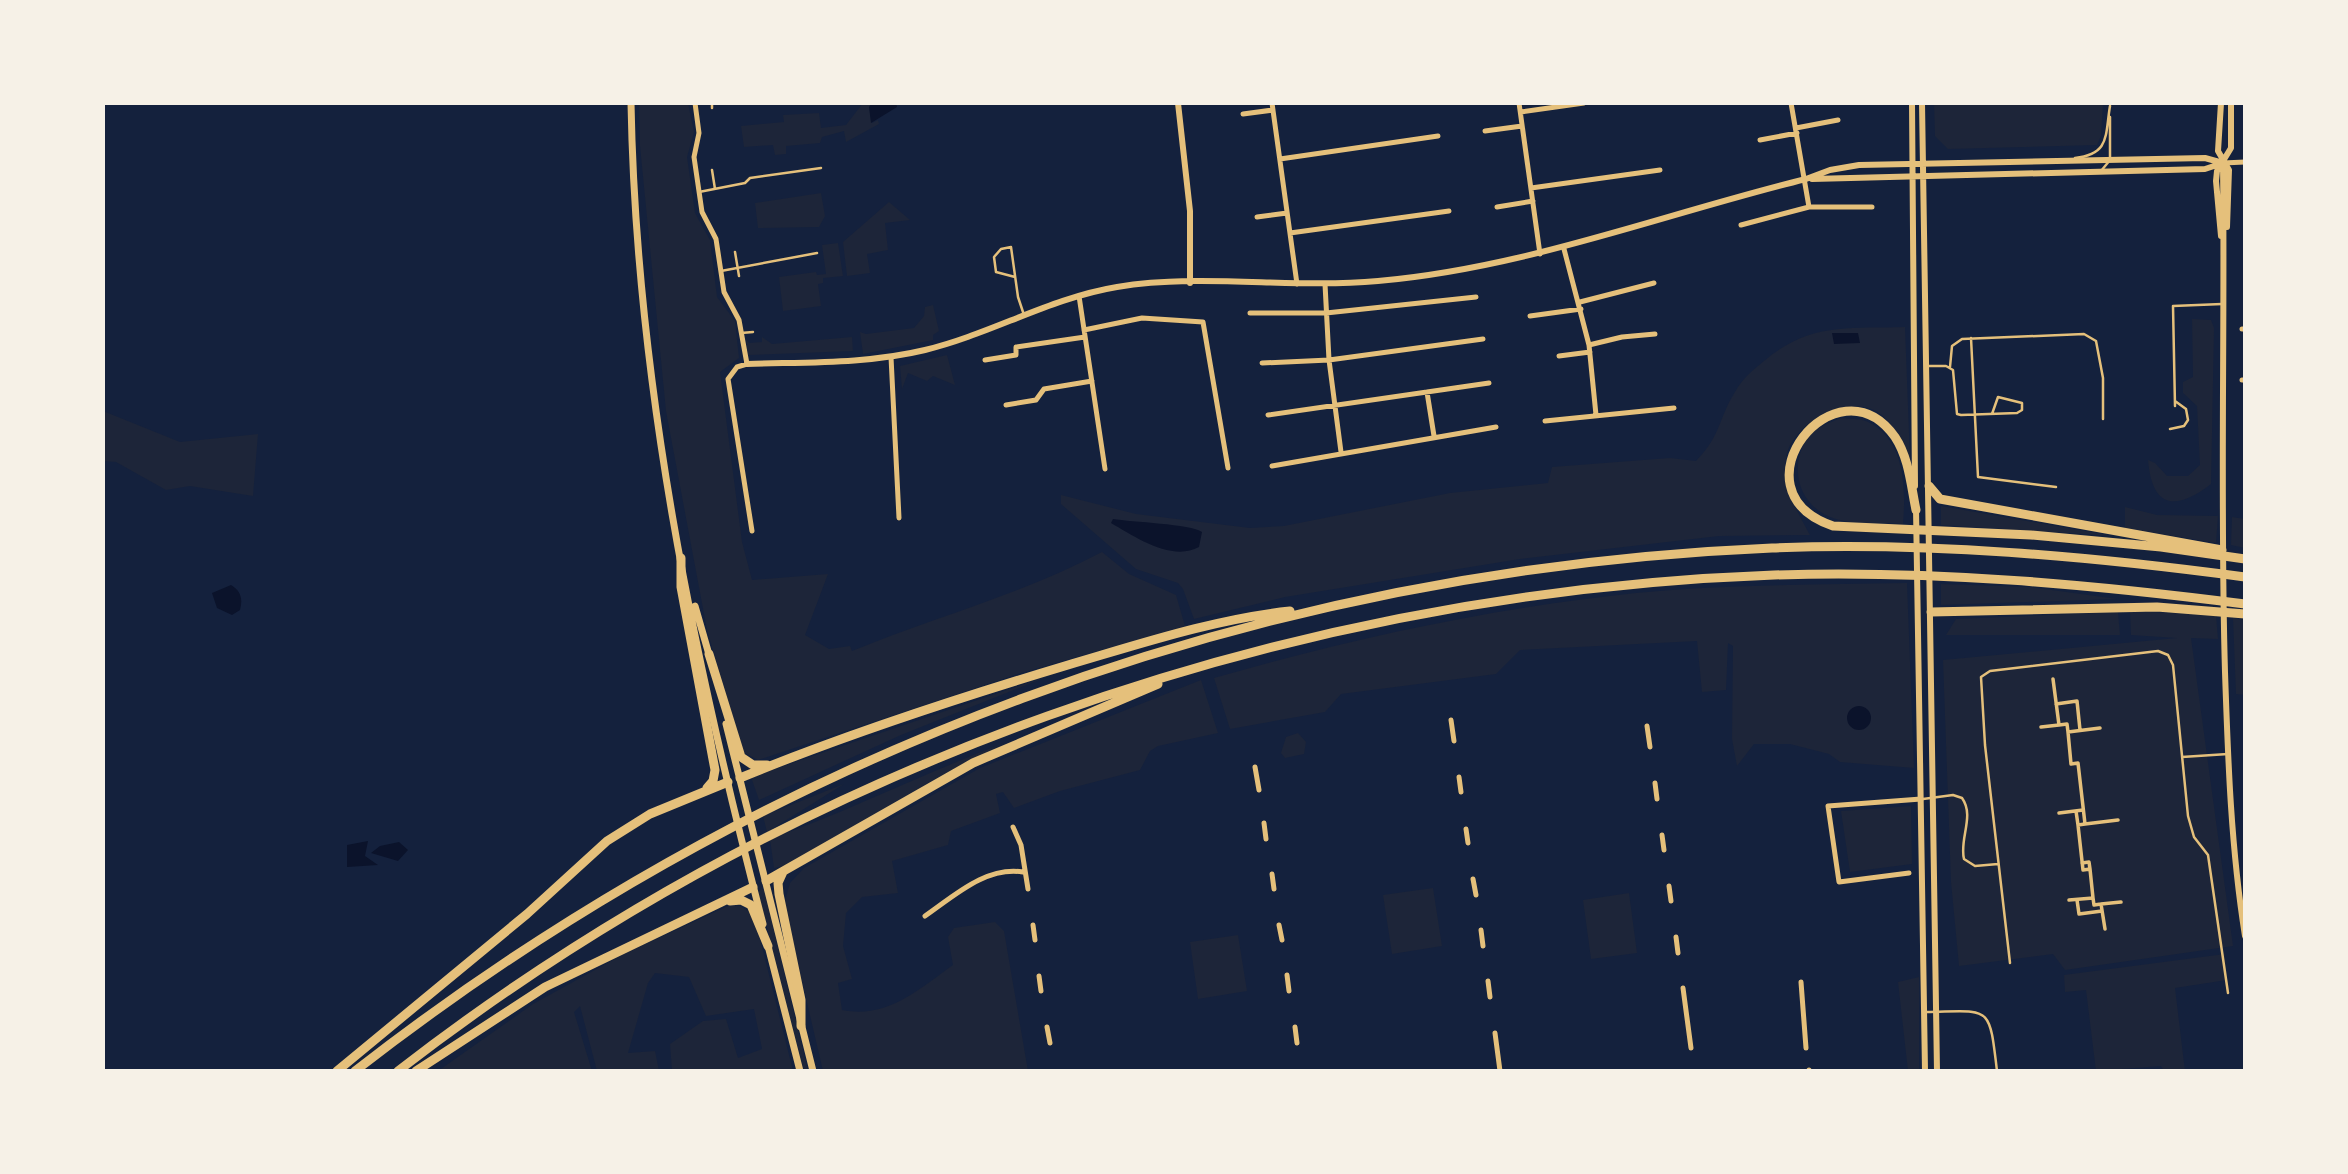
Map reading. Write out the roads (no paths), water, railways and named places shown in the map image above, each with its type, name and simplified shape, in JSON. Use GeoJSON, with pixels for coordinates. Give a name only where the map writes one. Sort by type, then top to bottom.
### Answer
{"type":"FeatureCollection","features":[{"type":"Feature","properties":{"kind":"highway"},"geometry":{"type":"LineString","coordinates":[[1916,510],[1901,449],[1890,431],[1876,421],[1853,413],[1833,415],[1810,426],[1795,446],[1789,470],[1796,498],[1808,514],[1833,526],[2043,536],[2245,556]]}},
{"type":"Feature","properties":{"kind":"highway"},"geometry":{"type":"LineString","coordinates":[[1929,486],[1940,499],[2245,556]]}},
{"type":"Feature","properties":{"kind":"highway"},"geometry":{"type":"LineString","coordinates":[[740,778],[772,764],[1119,650],[1234,621],[1324,607],[1461,580],[1550,568],[1776,548],[1899,547],[2110,559],[2245,577]]}},
{"type":"Feature","properties":{"kind":"highway"},"geometry":{"type":"LineString","coordinates":[[681,558],[683,599],[715,770],[713,781],[706,789]]}},
{"type":"Feature","properties":{"kind":"highway"},"geometry":{"type":"LineString","coordinates":[[398,1071],[572,948],[663,893],[814,814],[923,764],[1023,724],[1180,673],[1341,631],[1464,607],[1552,594],[1711,579],[1900,574],[2016,579],[2245,604]]}},
{"type":"Feature","properties":{"kind":"highway"},"geometry":{"type":"LineString","coordinates":[[355,1071],[420,1020],[556,927],[666,861],[802,790],[912,740],[1012,701],[1179,645],[1324,607]]}},
{"type":"Feature","properties":{"kind":"highway"},"geometry":{"type":"LineString","coordinates":[[1931,607],[2157,607],[2245,614]]}},
{"type":"Feature","properties":{"kind":"highway"},"geometry":{"type":"LineString","coordinates":[[709,654],[741,757],[753,765],[772,764]]}},
{"type":"Feature","properties":{"kind":"highway"},"geometry":{"type":"LineString","coordinates":[[766,881],[973,763],[1180,673]]}},
{"type":"Feature","properties":{"kind":"highway"},"geometry":{"type":"LineString","coordinates":[[337,1071],[527,914],[607,841],[650,814],[727,782]]}},
{"type":"Feature","properties":{"kind":"highway"},"geometry":{"type":"LineString","coordinates":[[783,872],[778,883],[780,901],[800,1000],[801,1026]]}},
{"type":"Feature","properties":{"kind":"highway"},"geometry":{"type":"LineString","coordinates":[[416,1071],[545,987],[753,887]]}},
{"type":"Feature","properties":{"kind":"highway"},"geometry":{"type":"LineString","coordinates":[[724,901],[741,900],[751,905],[768,946]]}},
{"type":"Feature","properties":{"kind":"main road"},"geometry":{"type":"LineString","coordinates":[[631,103],[635,218],[644,323],[657,421],[681,558],[727,782],[800,1071]]}},
{"type":"Feature","properties":{"kind":"main road"},"geometry":{"type":"LineString","coordinates":[[681,558],[709,654],[813,1071]]}},
{"type":"Feature","properties":{"kind":"main road"},"geometry":{"type":"LineString","coordinates":[[727,782],[740,778]]}},
{"type":"Feature","properties":{"kind":"main road"},"geometry":{"type":"LineString","coordinates":[[753,887],[766,881]]}},
{"type":"Feature","properties":{"kind":"street"},"geometry":{"type":"LineString","coordinates":[[695,103],[699,133],[694,157],[702,212],[716,239],[724,292],[739,320],[747,364]]}},
{"type":"Feature","properties":{"kind":"street"},"geometry":{"type":"LineString","coordinates":[[1178,103],[1190,211],[1190,283]]}},
{"type":"Feature","properties":{"kind":"street"},"geometry":{"type":"LineString","coordinates":[[1519,103],[1540,254]]}},
{"type":"Feature","properties":{"kind":"street"},"geometry":{"type":"LineString","coordinates":[[1521,112],[1584,103]]}},
{"type":"Feature","properties":{"kind":"street"},"geometry":{"type":"LineString","coordinates":[[1791,103],[1810,207]]}},
{"type":"Feature","properties":{"kind":"street"},"geometry":{"type":"LineString","coordinates":[[1912,103],[1913,366],[1924,1071]]}},
{"type":"Feature","properties":{"kind":"street"},"geometry":{"type":"LineString","coordinates":[[1922,103],[1937,1071]]}},
{"type":"Feature","properties":{"kind":"street"},"geometry":{"type":"LineString","coordinates":[[2221,103],[2218,151],[2229,170],[2230,181],[2224,252],[2222,529],[2228,754],[2235,875],[2245,936]]}},
{"type":"Feature","properties":{"kind":"street"},"geometry":{"type":"LineString","coordinates":[[2224,252],[2216,181],[2231,148],[2231,103]]}},
{"type":"Feature","properties":{"kind":"street"},"geometry":{"type":"LineString","coordinates":[[1243,114],[1272,106],[1297,285]]}},
{"type":"Feature","properties":{"kind":"street"},"geometry":{"type":"LineString","coordinates":[[1760,140],[1838,120]]}},
{"type":"Feature","properties":{"kind":"street"},"geometry":{"type":"LineString","coordinates":[[1485,131],[1522,126]]}},
{"type":"Feature","properties":{"kind":"street"},"geometry":{"type":"LineString","coordinates":[[1280,159],[1438,136]]}},
{"type":"Feature","properties":{"kind":"street"},"geometry":{"type":"LineString","coordinates":[[752,531],[728,379],[737,367],[747,364],[891,357],[955,341],[1079,296],[1142,284],[1325,284],[1444,273],[1564,249],[1830,170],[1859,165],[2205,158],[2223,163]]}},
{"type":"Feature","properties":{"kind":"street"},"geometry":{"type":"LineString","coordinates":[[1806,179],[2114,173],[2205,169],[2223,163],[2245,162]]}},
{"type":"Feature","properties":{"kind":"street"},"geometry":{"type":"LineString","coordinates":[[1531,188],[1660,170]]}},
{"type":"Feature","properties":{"kind":"street"},"geometry":{"type":"LineString","coordinates":[[1497,206],[1533,201]]}},
{"type":"Feature","properties":{"kind":"street"},"geometry":{"type":"LineString","coordinates":[[1741,225],[1810,207],[1872,207]]}},
{"type":"Feature","properties":{"kind":"street"},"geometry":{"type":"LineString","coordinates":[[1290,233],[1449,211]]}},
{"type":"Feature","properties":{"kind":"street"},"geometry":{"type":"LineString","coordinates":[[1256,218],[1287,213]]}},
{"type":"Feature","properties":{"kind":"street"},"geometry":{"type":"LineString","coordinates":[[1564,249],[1581,306],[1590,349],[1596,415]]}},
{"type":"Feature","properties":{"kind":"street"},"geometry":{"type":"LineString","coordinates":[[1530,316],[1581,306],[1654,283]]}},
{"type":"Feature","properties":{"kind":"street"},"geometry":{"type":"LineString","coordinates":[[1325,284],[1329,360],[1341,452]]}},
{"type":"Feature","properties":{"kind":"street"},"geometry":{"type":"LineString","coordinates":[[1079,296],[1105,469]]}},
{"type":"Feature","properties":{"kind":"street"},"geometry":{"type":"LineString","coordinates":[[1250,313],[1326,313],[1476,297]]}},
{"type":"Feature","properties":{"kind":"street"},"geometry":{"type":"LineString","coordinates":[[985,360],[1016,355],[1016,347],[1142,318],[1203,322],[1228,468]]}},
{"type":"Feature","properties":{"kind":"street"},"geometry":{"type":"LineString","coordinates":[[1559,356],[1590,349],[1622,337],[1655,334]]}},
{"type":"Feature","properties":{"kind":"street"},"geometry":{"type":"LineString","coordinates":[[1262,363],[1329,360],[1483,339]]}},
{"type":"Feature","properties":{"kind":"street"},"geometry":{"type":"LineString","coordinates":[[891,357],[900,518]]}},
{"type":"Feature","properties":{"kind":"street"},"geometry":{"type":"LineString","coordinates":[[1913,366],[1927,366]]}},
{"type":"Feature","properties":{"kind":"street"},"geometry":{"type":"LineString","coordinates":[[1006,405],[1036,400],[1044,389],[1092,381]]}},
{"type":"Feature","properties":{"kind":"street"},"geometry":{"type":"LineString","coordinates":[[1268,415],[1489,383]]}},
{"type":"Feature","properties":{"kind":"street"},"geometry":{"type":"LineString","coordinates":[[1427,392],[1434,436]]}},
{"type":"Feature","properties":{"kind":"street"},"geometry":{"type":"LineString","coordinates":[[1545,421],[1674,408]]}},
{"type":"Feature","properties":{"kind":"street"},"geometry":{"type":"LineString","coordinates":[[1272,466],[1496,427]]}},
{"type":"Feature","properties":{"kind":"street"},"geometry":{"type":"LineString","coordinates":[[1917,612],[1931,607]]}},
{"type":"Feature","properties":{"kind":"street"},"geometry":{"type":"LineString","coordinates":[[2053,679],[2059,725]]}},
{"type":"Feature","properties":{"kind":"street"},"geometry":{"type":"LineString","coordinates":[[2056,704],[2077,701],[2080,730]]}},
{"type":"Feature","properties":{"kind":"street"},"geometry":{"type":"LineString","coordinates":[[1451,720],[1454,741]]}},
{"type":"Feature","properties":{"kind":"street"},"geometry":{"type":"LineString","coordinates":[[2041,727],[2079,723]]}},
{"type":"Feature","properties":{"kind":"street"},"geometry":{"type":"LineString","coordinates":[[2067,724],[2071,764],[2078,763],[2085,824]]}},
{"type":"Feature","properties":{"kind":"street"},"geometry":{"type":"LineString","coordinates":[[1647,726],[1650,747]]}},
{"type":"Feature","properties":{"kind":"street"},"geometry":{"type":"LineString","coordinates":[[2068,732],[2100,728]]}},
{"type":"Feature","properties":{"kind":"street"},"geometry":{"type":"LineString","coordinates":[[1255,767],[1259,790]]}},
{"type":"Feature","properties":{"kind":"street"},"geometry":{"type":"LineString","coordinates":[[1459,777],[1461,792]]}},
{"type":"Feature","properties":{"kind":"street"},"geometry":{"type":"LineString","coordinates":[[1655,783],[1657,799]]}},
{"type":"Feature","properties":{"kind":"street"},"geometry":{"type":"LineString","coordinates":[[1909,873],[1839,882],[1828,806],[1888,799],[1921,799]]}},
{"type":"Feature","properties":{"kind":"street"},"geometry":{"type":"LineString","coordinates":[[2059,813],[2083,810]]}},
{"type":"Feature","properties":{"kind":"street"},"geometry":{"type":"LineString","coordinates":[[2077,811],[2083,870],[2090,869],[2095,912]]}},
{"type":"Feature","properties":{"kind":"street"},"geometry":{"type":"LineString","coordinates":[[2078,825],[2118,820]]}},
{"type":"Feature","properties":{"kind":"street"},"geometry":{"type":"LineString","coordinates":[[1264,823],[1266,839]]}},
{"type":"Feature","properties":{"kind":"street"},"geometry":{"type":"LineString","coordinates":[[1013,827],[1021,845],[1023,872],[1028,889]]}},
{"type":"Feature","properties":{"kind":"street"},"geometry":{"type":"LineString","coordinates":[[1466,829],[1468,844]]}},
{"type":"Feature","properties":{"kind":"street"},"geometry":{"type":"LineString","coordinates":[[1662,835],[1664,850]]}},
{"type":"Feature","properties":{"kind":"street"},"geometry":{"type":"LineString","coordinates":[[925,916],[979,878],[1014,870],[1023,872]]}},
{"type":"Feature","properties":{"kind":"street"},"geometry":{"type":"LineString","coordinates":[[1272,874],[1274,889]]}},
{"type":"Feature","properties":{"kind":"street"},"geometry":{"type":"LineString","coordinates":[[1474,879],[1476,895]]}},
{"type":"Feature","properties":{"kind":"street"},"geometry":{"type":"LineString","coordinates":[[1669,886],[1671,901]]}},
{"type":"Feature","properties":{"kind":"street"},"geometry":{"type":"LineString","coordinates":[[2068,900],[2093,898]]}},
{"type":"Feature","properties":{"kind":"street"},"geometry":{"type":"LineString","coordinates":[[2077,900],[2079,914],[2102,911]]}},
{"type":"Feature","properties":{"kind":"street"},"geometry":{"type":"LineString","coordinates":[[2094,905],[2121,902]]}},
{"type":"Feature","properties":{"kind":"street"},"geometry":{"type":"LineString","coordinates":[[2101,904],[2105,929]]}},
{"type":"Feature","properties":{"kind":"street"},"geometry":{"type":"LineString","coordinates":[[1033,925],[1035,940]]}},
{"type":"Feature","properties":{"kind":"street"},"geometry":{"type":"LineString","coordinates":[[1279,925],[1282,940]]}},
{"type":"Feature","properties":{"kind":"street"},"geometry":{"type":"LineString","coordinates":[[1481,930],[1483,946]]}},
{"type":"Feature","properties":{"kind":"street"},"geometry":{"type":"LineString","coordinates":[[1676,937],[1678,953]]}},
{"type":"Feature","properties":{"kind":"street"},"geometry":{"type":"LineString","coordinates":[[1287,975],[1289,991]]}},
{"type":"Feature","properties":{"kind":"street"},"geometry":{"type":"LineString","coordinates":[[1040,976],[1041,991]]}},
{"type":"Feature","properties":{"kind":"street"},"geometry":{"type":"LineString","coordinates":[[1488,981],[1490,997]]}},
{"type":"Feature","properties":{"kind":"street"},"geometry":{"type":"LineString","coordinates":[[1801,982],[1806,1048]]}},
{"type":"Feature","properties":{"kind":"street"},"geometry":{"type":"LineString","coordinates":[[1683,988],[1691,1048]]}},
{"type":"Feature","properties":{"kind":"street"},"geometry":{"type":"LineString","coordinates":[[1047,1027],[1049,1043]]}},
{"type":"Feature","properties":{"kind":"street"},"geometry":{"type":"LineString","coordinates":[[1295,1027],[1297,1043]]}},
{"type":"Feature","properties":{"kind":"street"},"geometry":{"type":"LineString","coordinates":[[1495,1033],[1500,1071]]}},
{"type":"Feature","properties":{"kind":"lane"},"geometry":{"type":"LineString","coordinates":[[2099,173],[2112,160],[2110,104]]}},
{"type":"Feature","properties":{"kind":"lane"},"geometry":{"type":"LineString","coordinates":[[2053,160],[2096,154],[2105,142],[2110,104]]}},
{"type":"Feature","properties":{"kind":"lane"},"geometry":{"type":"LineString","coordinates":[[699,192],[745,183],[750,178],[821,168]]}},
{"type":"Feature","properties":{"kind":"lane"},"geometry":{"type":"LineString","coordinates":[[712,170],[715,189]]}},
{"type":"Feature","properties":{"kind":"lane"},"geometry":{"type":"LineString","coordinates":[[1015,277],[996,272],[994,257],[1001,249],[1011,247],[1024,315]]}},
{"type":"Feature","properties":{"kind":"lane"},"geometry":{"type":"LineString","coordinates":[[735,252],[739,276]]}},
{"type":"Feature","properties":{"kind":"lane"},"geometry":{"type":"LineString","coordinates":[[721,271],[817,253]]}},
{"type":"Feature","properties":{"kind":"lane"},"geometry":{"type":"LineString","coordinates":[[2175,406],[2173,306],[2225,304]]}},
{"type":"Feature","properties":{"kind":"lane"},"geometry":{"type":"LineString","coordinates":[[741,333],[752,331]]}},
{"type":"Feature","properties":{"kind":"lane"},"geometry":{"type":"LineString","coordinates":[[1992,414],[1998,397],[2022,403],[2022,410],[2017,413],[1975,415],[1961,415],[1954,411],[1950,367],[1952,346],[1959,340],[1971,338],[2084,334],[2095,341],[2103,378],[2103,419]]}},
{"type":"Feature","properties":{"kind":"lane"},"geometry":{"type":"LineString","coordinates":[[1971,338],[1978,477],[2056,487]]}},
{"type":"Feature","properties":{"kind":"lane"},"geometry":{"type":"LineString","coordinates":[[1927,366],[1950,367]]}},
{"type":"Feature","properties":{"kind":"lane"},"geometry":{"type":"LineString","coordinates":[[2170,429],[2184,426],[2188,420],[2186,409],[2175,401]]}},
{"type":"Feature","properties":{"kind":"lane"},"geometry":{"type":"LineString","coordinates":[[2010,962],[1981,705],[1981,677],[1984,673],[2158,651],[2168,655],[2173,665],[2188,816],[2194,837],[2208,855],[2228,993]]}},
{"type":"Feature","properties":{"kind":"lane"},"geometry":{"type":"LineString","coordinates":[[2182,757],[2228,754]]}},
{"type":"Feature","properties":{"kind":"lane"},"geometry":{"type":"LineString","coordinates":[[1921,799],[1957,796],[1965,802],[1968,811],[1962,852],[1968,864],[1998,864]]}},
{"type":"Feature","properties":{"kind":"lane"},"geometry":{"type":"LineString","coordinates":[[1924,1012],[1975,1010],[1985,1014],[1991,1024],[1997,1071]]}}]}
